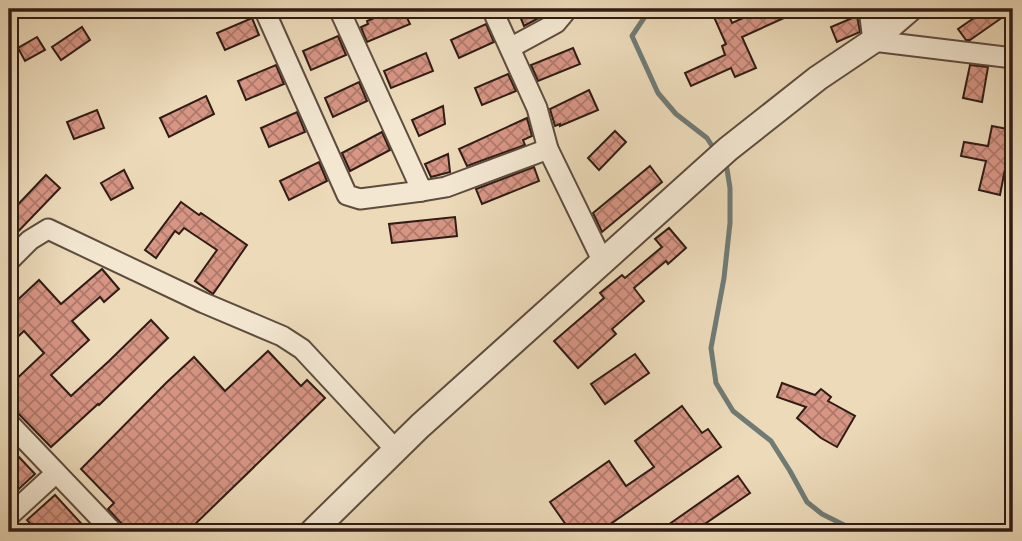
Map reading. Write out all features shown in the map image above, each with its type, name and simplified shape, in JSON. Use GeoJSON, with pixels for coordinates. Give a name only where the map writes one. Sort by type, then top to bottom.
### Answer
{"type":"FeatureCollection","features":[{"type":"Feature","properties":{"kind":"street"},"geometry":{"type":"LineString","coordinates":[[264,9],[347,195],[360,199],[446,187],[548,149]]}},
{"type":"Feature","properties":{"kind":"street"},"geometry":{"type":"LineString","coordinates":[[339,9],[422,191]]}},
{"type":"Feature","properties":{"kind":"street"},"geometry":{"type":"LineString","coordinates":[[492,9],[537,108],[548,149],[604,262]]}},
{"type":"Feature","properties":{"kind":"street"},"geometry":{"type":"LineString","coordinates":[[510,48],[556,23],[566,9]]}},
{"type":"Feature","properties":{"kind":"street"},"geometry":{"type":"LineString","coordinates":[[869,9],[873,41]]}},
{"type":"Feature","properties":{"kind":"street"},"geometry":{"type":"LineString","coordinates":[[312,532],[407,439],[728,149],[818,78],[873,41],[911,9]]}},
{"type":"Feature","properties":{"kind":"street"},"geometry":{"type":"LineString","coordinates":[[873,41],[1013,58]]}},
{"type":"Feature","properties":{"kind":"street"},"geometry":{"type":"LineString","coordinates":[[9,261],[30,240],[48,229],[204,303],[282,336],[302,349],[407,439]]}},
{"type":"Feature","properties":{"kind":"street"},"geometry":{"type":"LineString","coordinates":[[9,423],[113,532]]}},
{"type":"Feature","properties":{"kind":"street"},"geometry":{"type":"LineString","coordinates":[[9,516],[56,473]]}},
{"type":"Feature","properties":{"kind":"building"},"geometry":{"type":"Polygon","coordinates":[[[395,9],[403,9],[410,24],[367,42],[361,27],[368,24],[367,21],[395,9]]]}},
{"type":"Feature","properties":{"kind":"building"},"geometry":{"type":"Polygon","coordinates":[[[517,9],[552,9],[524,26],[517,9]]]}},
{"type":"Feature","properties":{"kind":"building"},"geometry":{"type":"Polygon","coordinates":[[[764,9],[804,9],[742,37],[756,68],[735,77],[731,68],[691,86],[685,73],[725,55],[722,46],[726,44],[714,17],[727,11],[732,23],[764,9]]]}},
{"type":"Feature","properties":{"kind":"building"},"geometry":{"type":"Polygon","coordinates":[[[987,9],[1013,10],[970,40],[966,40],[958,29],[987,9]]]}},
{"type":"Feature","properties":{"kind":"building"},"geometry":{"type":"Polygon","coordinates":[[[857,16],[860,32],[837,42],[831,27],[857,16]]]}},
{"type":"Feature","properties":{"kind":"building"},"geometry":{"type":"Polygon","coordinates":[[[252,18],[259,35],[225,50],[217,33],[252,18]]]}},
{"type":"Feature","properties":{"kind":"building"},"geometry":{"type":"Polygon","coordinates":[[[486,24],[494,42],[459,58],[451,40],[486,24]]]}},
{"type":"Feature","properties":{"kind":"building"},"geometry":{"type":"Polygon","coordinates":[[[82,27],[90,40],[61,60],[52,47],[82,27]]]}},
{"type":"Feature","properties":{"kind":"building"},"geometry":{"type":"Polygon","coordinates":[[[338,36],[346,55],[311,70],[303,51],[338,36]]]}},
{"type":"Feature","properties":{"kind":"building"},"geometry":{"type":"Polygon","coordinates":[[[37,37],[45,50],[25,61],[18,48],[37,37]]]}},
{"type":"Feature","properties":{"kind":"building"},"geometry":{"type":"Polygon","coordinates":[[[573,48],[580,64],[538,81],[531,65],[573,48]]]}},
{"type":"Feature","properties":{"kind":"building"},"geometry":{"type":"Polygon","coordinates":[[[426,53],[433,71],[391,88],[384,71],[426,53]]]}},
{"type":"Feature","properties":{"kind":"building"},"geometry":{"type":"Polygon","coordinates":[[[276,65],[284,84],[246,100],[238,81],[276,65]]]}},
{"type":"Feature","properties":{"kind":"building"},"geometry":{"type":"Polygon","coordinates":[[[970,65],[988,67],[982,102],[963,98],[970,65]]]}},
{"type":"Feature","properties":{"kind":"building"},"geometry":{"type":"Polygon","coordinates":[[[508,74],[516,91],[482,105],[475,88],[508,74]]]}},
{"type":"Feature","properties":{"kind":"building"},"geometry":{"type":"Polygon","coordinates":[[[359,82],[367,101],[333,117],[325,98],[359,82]]]}},
{"type":"Feature","properties":{"kind":"building"},"geometry":{"type":"Polygon","coordinates":[[[589,90],[598,110],[555,126],[550,109],[589,90]]]}},
{"type":"Feature","properties":{"kind":"building"},"geometry":{"type":"Polygon","coordinates":[[[206,96],[214,114],[169,137],[160,118],[206,96]]]}},
{"type":"Feature","properties":{"kind":"building"},"geometry":{"type":"Polygon","coordinates":[[[443,106],[445,124],[419,136],[412,120],[443,106]]]}},
{"type":"Feature","properties":{"kind":"building"},"geometry":{"type":"Polygon","coordinates":[[[97,110],[104,128],[74,139],[67,122],[97,110]]]}},
{"type":"Feature","properties":{"kind":"building"},"geometry":{"type":"Polygon","coordinates":[[[297,112],[305,132],[269,147],[261,128],[297,112]]]}},
{"type":"Feature","properties":{"kind":"building"},"geometry":{"type":"Polygon","coordinates":[[[527,118],[532,136],[523,140],[525,145],[467,166],[459,149],[527,118]]]}},
{"type":"Feature","properties":{"kind":"building"},"geometry":{"type":"Polygon","coordinates":[[[992,126],[1013,130],[1013,165],[1006,164],[1000,195],[979,190],[986,161],[961,156],[964,142],[988,146],[992,126]]]}},
{"type":"Feature","properties":{"kind":"building"},"geometry":{"type":"Polygon","coordinates":[[[615,131],[626,142],[599,170],[588,158],[615,131]]]}},
{"type":"Feature","properties":{"kind":"building"},"geometry":{"type":"Polygon","coordinates":[[[382,132],[390,150],[350,171],[342,153],[382,132]]]}},
{"type":"Feature","properties":{"kind":"building"},"geometry":{"type":"Polygon","coordinates":[[[448,154],[450,172],[431,177],[425,164],[448,154]]]}},
{"type":"Feature","properties":{"kind":"building"},"geometry":{"type":"Polygon","coordinates":[[[319,162],[327,181],[289,200],[280,181],[319,162]]]}},
{"type":"Feature","properties":{"kind":"building"},"geometry":{"type":"Polygon","coordinates":[[[650,166],[662,182],[602,232],[593,213],[650,166]]]}},
{"type":"Feature","properties":{"kind":"building"},"geometry":{"type":"Polygon","coordinates":[[[534,167],[539,181],[482,204],[476,189],[534,167]]]}},
{"type":"Feature","properties":{"kind":"building"},"geometry":{"type":"Polygon","coordinates":[[[124,170],[133,188],[111,200],[101,183],[124,170]]]}},
{"type":"Feature","properties":{"kind":"building"},"geometry":{"type":"Polygon","coordinates":[[[46,175],[60,188],[9,241],[9,214],[46,175]]]}},
{"type":"Feature","properties":{"kind":"building"},"geometry":{"type":"Polygon","coordinates":[[[181,202],[247,245],[213,294],[195,281],[217,250],[184,228],[179,234],[175,231],[156,258],[145,250],[181,202]]]}},
{"type":"Feature","properties":{"kind":"building"},"geometry":{"type":"Polygon","coordinates":[[[455,217],[457,236],[392,243],[389,224],[455,217]]]}},
{"type":"Feature","properties":{"kind":"building"},"geometry":{"type":"Polygon","coordinates":[[[669,228],[686,248],[634,288],[644,301],[612,329],[616,334],[578,368],[554,341],[604,298],[600,293],[622,275],[625,278],[662,247],[655,239],[669,228]]]}},
{"type":"Feature","properties":{"kind":"building"},"geometry":{"type":"Polygon","coordinates":[[[102,269],[119,289],[104,302],[100,297],[72,321],[89,340],[51,375],[71,396],[151,320],[168,338],[51,447],[9,404],[9,386],[44,353],[24,331],[9,345],[9,308],[39,280],[61,304],[102,269]]]}},
{"type":"Feature","properties":{"kind":"building"},"geometry":{"type":"Polygon","coordinates":[[[268,351],[301,386],[307,380],[325,398],[187,532],[125,532],[122,524],[108,509],[114,503],[81,469],[194,357],[225,391],[268,351]]]}},
{"type":"Feature","properties":{"kind":"building"},"geometry":{"type":"Polygon","coordinates":[[[635,354],[649,373],[605,404],[591,384],[635,354]]]}},
{"type":"Feature","properties":{"kind":"building"},"geometry":{"type":"Polygon","coordinates":[[[782,383],[815,395],[821,389],[831,397],[828,401],[855,416],[837,447],[821,438],[797,418],[806,407],[777,397],[782,383]]]}},
{"type":"Feature","properties":{"kind":"building"},"geometry":{"type":"Polygon","coordinates":[[[682,406],[702,433],[708,429],[721,447],[599,532],[571,532],[550,502],[609,461],[626,486],[654,467],[635,441],[682,406]]]}},
{"type":"Feature","properties":{"kind":"building"},"geometry":{"type":"Polygon","coordinates":[[[18,456],[35,474],[9,498],[9,464],[18,456]]]}},
{"type":"Feature","properties":{"kind":"building"},"geometry":{"type":"Polygon","coordinates":[[[738,476],[750,493],[693,532],[658,532],[738,476]]]}},
{"type":"Feature","properties":{"kind":"building"},"geometry":{"type":"Polygon","coordinates":[[[55,495],[89,532],[38,532],[27,520],[55,495]]]}},
{"type":"Feature","properties":{"kind":"waterway"},"geometry":{"type":"LineString","coordinates":[[650,9],[632,36],[658,93],[676,114],[707,138],[716,152]]}},
{"type":"Feature","properties":{"kind":"waterway"},"geometry":{"type":"LineString","coordinates":[[723,163],[727,169],[730,188],[730,223],[724,278],[711,348],[716,383],[733,411],[771,441],[807,502],[822,514],[858,532]]}}]}
